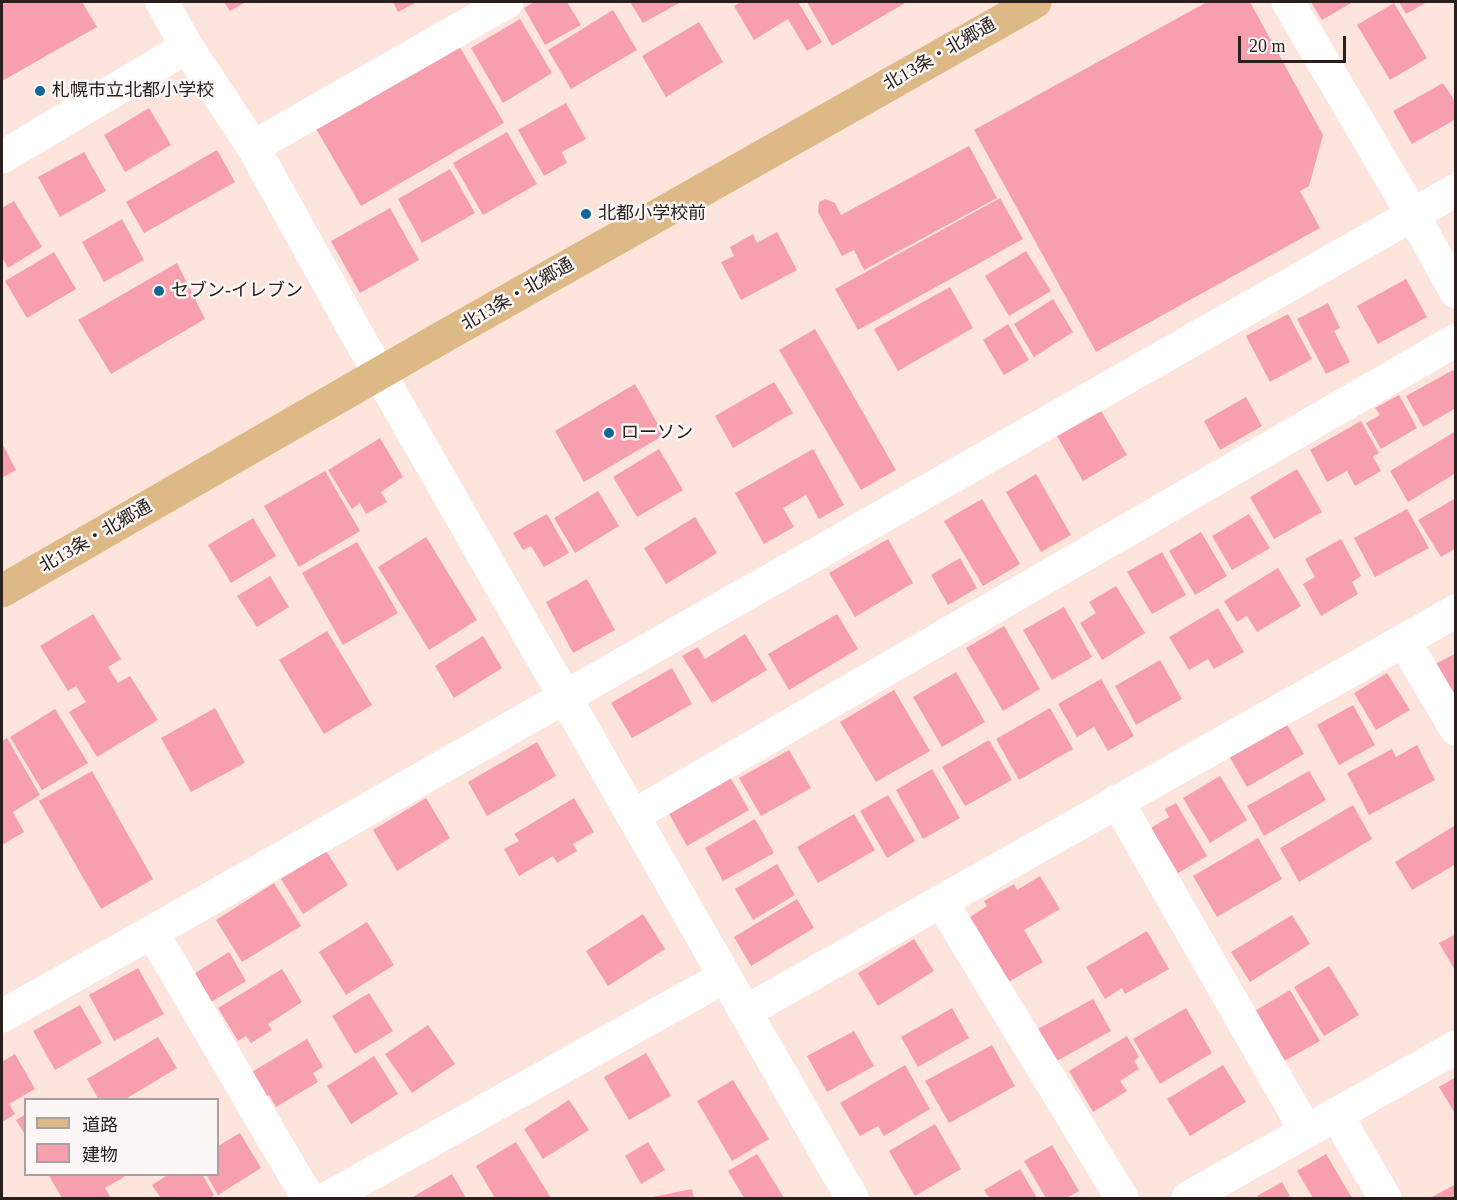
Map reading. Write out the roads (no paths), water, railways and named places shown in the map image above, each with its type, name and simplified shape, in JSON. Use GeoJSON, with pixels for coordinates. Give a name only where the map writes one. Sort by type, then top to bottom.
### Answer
{"type":"FeatureCollection","features":[{"type":"Feature","properties":{"kind":"main road","name":"北13条・北郷通"},"geometry":{"type":"LineString","coordinates":[[2,591],[338,397],[381,375],[434,342],[1035,2]]}},
{"type":"Feature","properties":{"kind":"street"},"geometry":{"type":"LineString","coordinates":[[162,2],[187,47],[253,147],[852,1198]]}},
{"type":"Feature","properties":{"kind":"street"},"geometry":{"type":"LineString","coordinates":[[253,147],[507,2]]}},
{"type":"Feature","properties":{"kind":"street"},"geometry":{"type":"LineString","coordinates":[[1288,2],[1413,215],[1455,292]]}},
{"type":"Feature","properties":{"kind":"street"},"geometry":{"type":"LineString","coordinates":[[2,157],[187,47]]}},
{"type":"Feature","properties":{"kind":"street"},"geometry":{"type":"LineString","coordinates":[[2,1016],[1455,190]]}},
{"type":"Feature","properties":{"kind":"street"},"geometry":{"type":"LineString","coordinates":[[633,816],[1455,340]]}},
{"type":"Feature","properties":{"kind":"street"},"geometry":{"type":"LineString","coordinates":[[745,1012],[1455,611]]}},
{"type":"Feature","properties":{"kind":"street"},"geometry":{"type":"LineString","coordinates":[[1404,641],[1455,729]]}},
{"type":"Feature","properties":{"kind":"street"},"geometry":{"type":"LineString","coordinates":[[1117,801],[1306,1131]]}},
{"type":"Feature","properties":{"kind":"street"},"geometry":{"type":"LineString","coordinates":[[941,901],[1122,1198]]}},
{"type":"Feature","properties":{"kind":"street"},"geometry":{"type":"LineString","coordinates":[[152,932],[308,1198]]}},
{"type":"Feature","properties":{"kind":"street"},"geometry":{"type":"LineString","coordinates":[[328,1198],[724,976]]}},
{"type":"Feature","properties":{"kind":"street"},"geometry":{"type":"LineString","coordinates":[[1188,1198],[1455,1047]]}},
{"type":"Feature","properties":{"kind":"street"},"geometry":{"type":"LineString","coordinates":[[1336,1114],[1384,1198]]}},
{"type":"Feature","properties":{"kind":"place","name":"札幌市立北都小学校"},"geometry":{"type":"Point","coordinates":[40,91]}},
{"type":"Feature","properties":{"kind":"place","name":"北都小学校前"},"geometry":{"type":"Point","coordinates":[586,214]}},
{"type":"Feature","properties":{"kind":"place","name":"セブン-イレブン"},"geometry":{"type":"Point","coordinates":[159,291]}},
{"type":"Feature","properties":{"kind":"place","name":"ローソン"},"geometry":{"type":"Point","coordinates":[609,433]}}]}
